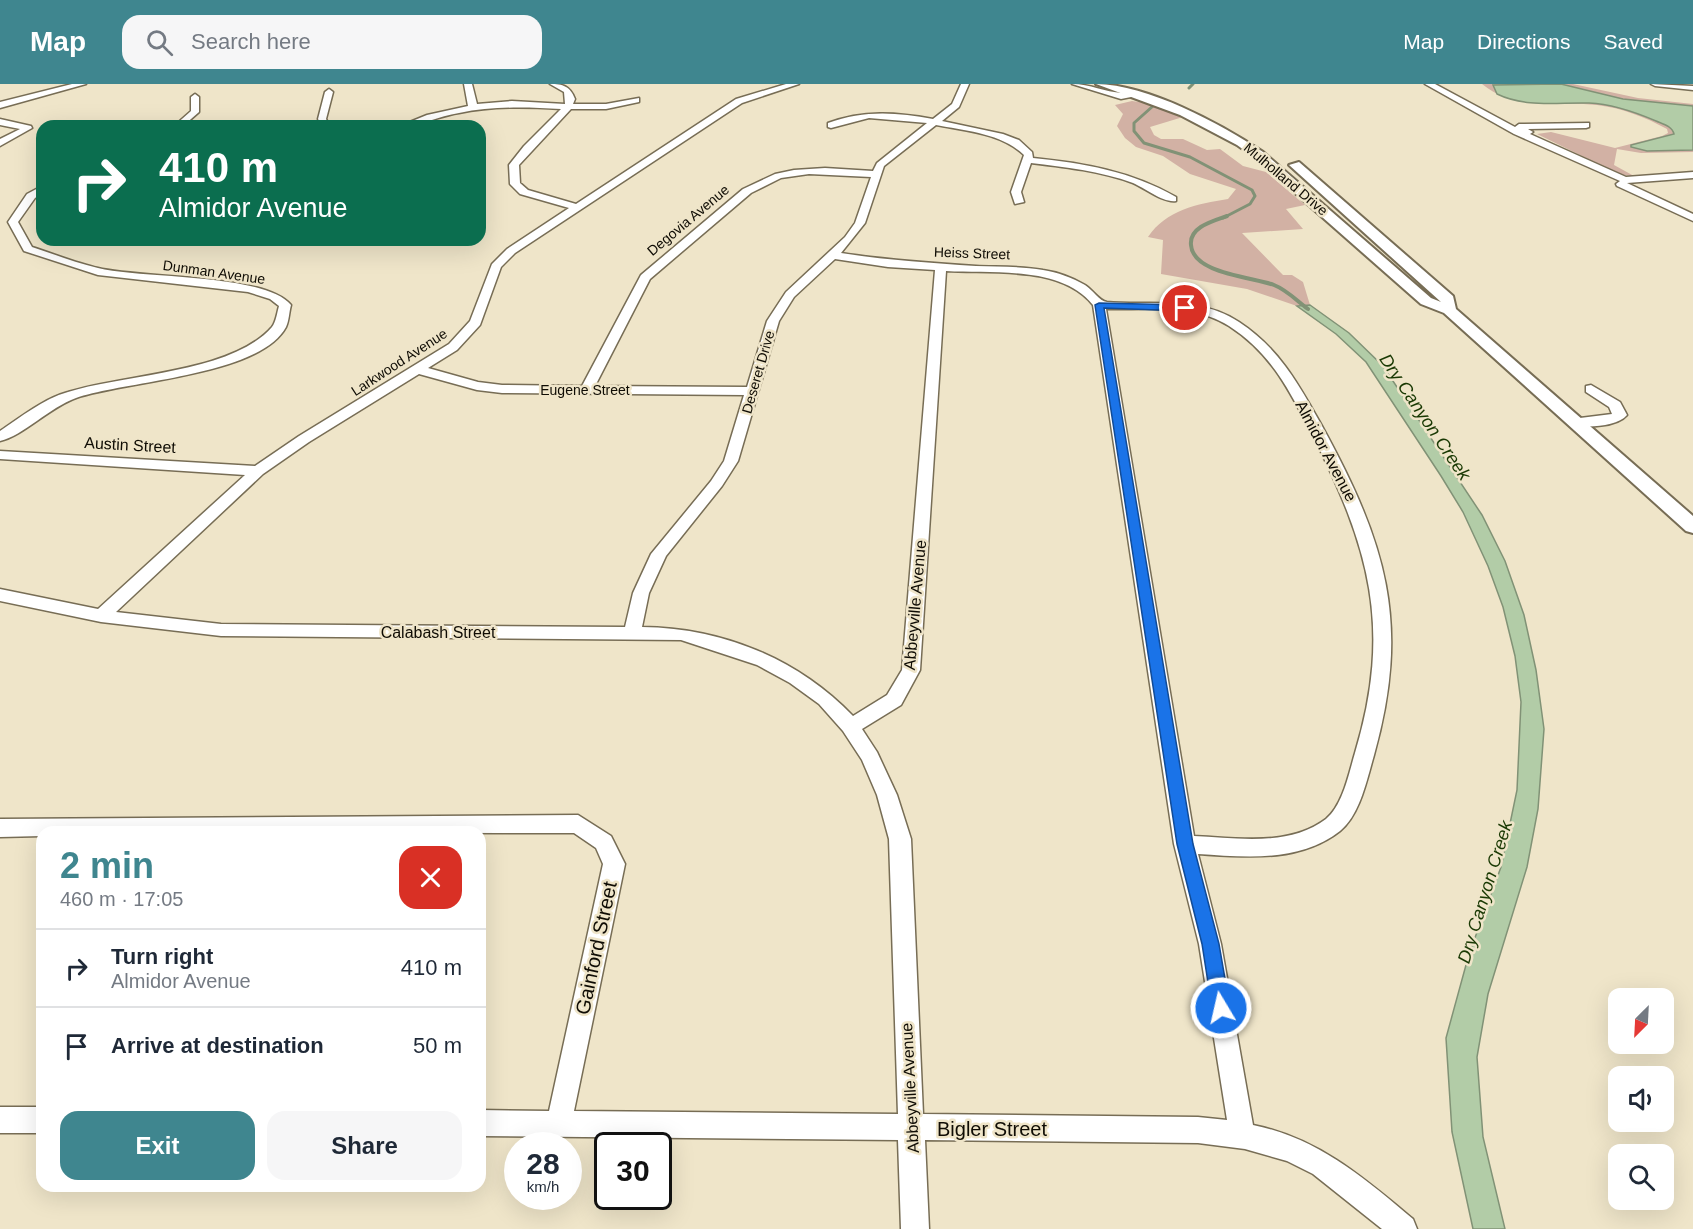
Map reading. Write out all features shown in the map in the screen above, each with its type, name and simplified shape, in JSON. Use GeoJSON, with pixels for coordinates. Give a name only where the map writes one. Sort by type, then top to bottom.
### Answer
{"type":"FeatureCollection","features":[{"type":"Feature","properties":{"kind":"main road","name":"Mulholland Drive"},"geometry":{"type":"LineString","coordinates":[[1101,84],[1134,89],[1197,107],[1259,139]]}},
{"type":"Feature","properties":{"kind":"main road","name":"Mulholland Drive"},"geometry":{"type":"LineString","coordinates":[[1134,89],[1240,141],[1269,162],[1426,301],[1449,310],[1693,527]]}},
{"type":"Feature","properties":{"kind":"main road","name":"Mulholland Drive"},"geometry":{"type":"LineString","coordinates":[[1286,157],[1448,299],[1449,310]]}},
{"type":"Feature","properties":{"kind":"main road"},"geometry":{"type":"LineString","coordinates":[[1348,232],[1372,231]]}},
{"type":"Feature","properties":{"kind":"street"},"geometry":{"type":"LineString","coordinates":[[0,105],[82,84]]}},
{"type":"Feature","properties":{"kind":"street"},"geometry":{"type":"LineString","coordinates":[[468,84],[473,107]]}},
{"type":"Feature","properties":{"kind":"street"},"geometry":{"type":"LineString","coordinates":[[554,84],[568,91],[571,99],[568,107],[514,165],[515,184],[524,192],[576,207]]}},
{"type":"Feature","properties":{"kind":"street","name":"Larkwood Avenue"},"geometry":{"type":"LineString","coordinates":[[101,615],[258,471],[304,439],[453,347],[472,328],[483,306],[492,273],[505,256],[739,101],[795,84]]}},
{"type":"Feature","properties":{"kind":"street"},"geometry":{"type":"LineString","coordinates":[[957,84],[965,84]]}},
{"type":"Feature","properties":{"kind":"street","name":"Deseret Drive"},"geometry":{"type":"LineString","coordinates":[[632,633],[641,593],[659,554],[725,473],[753,391],[773,321],[780,309],[801,282],[833,255],[860,223],[867,210],[875,174],[887,157],[956,105],[965,84]]}},
{"type":"Feature","properties":{"kind":"street"},"geometry":{"type":"LineString","coordinates":[[1076,84],[1121,96],[1134,89]]}},
{"type":"Feature","properties":{"kind":"street"},"geometry":{"type":"LineString","coordinates":[[1429,84],[1693,218]]}},
{"type":"Feature","properties":{"kind":"street"},"geometry":{"type":"LineString","coordinates":[[1655,84],[1693,88]]}},
{"type":"Feature","properties":{"kind":"street"},"geometry":{"type":"LineString","coordinates":[[323,120],[329,92]]}},
{"type":"Feature","properties":{"kind":"street"},"geometry":{"type":"LineString","coordinates":[[185,120],[195,112],[195,97]]}},
{"type":"Feature","properties":{"kind":"street"},"geometry":{"type":"LineString","coordinates":[[420,120],[436,114],[473,107],[513,104],[599,107],[636,100]]}},
{"type":"Feature","properties":{"kind":"street"},"geometry":{"type":"LineString","coordinates":[[831,125],[843,118],[878,115],[934,123],[1016,142],[1024,147],[1029,160],[1016,192],[1019,202]]}},
{"type":"Feature","properties":{"kind":"street"},"geometry":{"type":"LineString","coordinates":[[0,133],[5,124],[24,125],[28,128],[0,143]]}},
{"type":"Feature","properties":{"kind":"street"},"geometry":{"type":"LineString","coordinates":[[1520,130],[1586,124]]}},
{"type":"Feature","properties":{"kind":"street"},"geometry":{"type":"LineString","coordinates":[[1029,160],[1106,171],[1158,190],[1172,199]]}},
{"type":"Feature","properties":{"kind":"street","name":"Degovia Avenue"},"geometry":{"type":"LineString","coordinates":[[586,390],[645,277],[747,190],[764,179],[798,171],[875,174]]}},
{"type":"Feature","properties":{"kind":"street"},"geometry":{"type":"LineString","coordinates":[[1624,182],[1693,175]]}},
{"type":"Feature","properties":{"kind":"street","name":"Dunman Avenue"},"geometry":{"type":"LineString","coordinates":[[0,437],[69,396],[110,384],[203,367],[243,354],[281,327],[286,317],[285,305],[274,296],[258,291],[98,272],[28,249],[13,222],[31,196],[36,193]]}},
{"type":"Feature","properties":{"kind":"street","name":"Heiss Street"},"geometry":{"type":"LineString","coordinates":[[833,255],[888,264],[1042,273],[1067,280],[1086,289],[1099,305]]}},
{"type":"Feature","properties":{"kind":"street","name":"Abbeyville Avenue"},"geometry":{"type":"LineString","coordinates":[[915,1229],[900,839],[891,801],[877,767],[852,726],[894,700],[911,670],[941,267]]}},
{"type":"Feature","properties":{"kind":"street"},"geometry":{"type":"LineString","coordinates":[[1099,305],[1185,844],[1210,944],[1242,1134]]}},
{"type":"Feature","properties":{"kind":"street","name":"Almidor Avenue"},"geometry":{"type":"LineString","coordinates":[[1099,305],[1185,308],[1210,313],[1231,322],[1273,356],[1347,484],[1362,524],[1377,576],[1384,622],[1385,658],[1382,691],[1368,746],[1336,824],[1304,841],[1278,847],[1185,844]]}},
{"type":"Feature","properties":{"kind":"street","name":"Eugene Street"},"geometry":{"type":"LineString","coordinates":[[419,369],[469,384],[502,389],[753,391]]}},
{"type":"Feature","properties":{"kind":"street"},"geometry":{"type":"LineString","coordinates":[[1577,422],[1614,419],[1620,415],[1615,405],[1591,389]]}},
{"type":"Feature","properties":{"kind":"street","name":"Austin Street"},"geometry":{"type":"LineString","coordinates":[[0,455],[258,471]]}},
{"type":"Feature","properties":{"kind":"street","name":"Calabash Street"},"geometry":{"type":"LineString","coordinates":[[0,595],[101,615],[180,627],[221,630],[681,634],[729,645],[775,663],[819,694],[852,726]]}},
{"type":"Feature","properties":{"kind":"street","name":"Gainford Street"},"geometry":{"type":"LineString","coordinates":[[385,826],[578,825],[604,842],[614,864],[559,1123]]}},
{"type":"Feature","properties":{"kind":"street","name":"Gainford Street"},"geometry":{"type":"LineString","coordinates":[[0,828],[36,828]]}},
{"type":"Feature","properties":{"kind":"street"},"geometry":{"type":"LineString","coordinates":[[0,1120],[36,1120]]}},
{"type":"Feature","properties":{"kind":"street","name":"Bigler Street"},"geometry":{"type":"LineString","coordinates":[[486,1123],[1197,1130],[1242,1134],[1292,1149],[1342,1177],[1403,1229]]}},
{"type":"Feature","properties":{"kind":"shaded area"},"geometry":{"type":"Polygon","coordinates":[[[1482,84],[1573,84],[1638,98],[1693,104],[1693,152],[1641,153],[1617,149],[1614,165],[1634,176],[1621,175],[1537,134],[1551,132],[1615,148],[1662,136],[1668,133],[1667,129],[1633,114],[1606,106],[1537,104],[1509,99],[1482,84]]]}},
{"type":"Feature","properties":{"kind":"shaded area"},"geometry":{"type":"Polygon","coordinates":[[[1561,84],[1623,99],[1693,106],[1693,150],[1647,151],[1631,147],[1631,145],[1674,134],[1667,126],[1632,112],[1598,104],[1519,101],[1497,94],[1493,85],[1561,84]]]}},
{"type":"Feature","properties":{"kind":"shaded area"},"geometry":{"type":"Polygon","coordinates":[[[1132,101],[1153,104],[1183,117],[1150,127],[1154,135],[1161,139],[1183,139],[1207,150],[1220,149],[1243,166],[1266,172],[1305,205],[1286,209],[1303,229],[1242,233],[1283,275],[1292,275],[1303,282],[1310,305],[1297,306],[1247,289],[1161,274],[1163,240],[1148,237],[1155,228],[1173,214],[1183,210],[1228,199],[1236,189],[1190,174],[1163,156],[1136,147],[1125,138],[1117,126],[1123,114],[1115,105],[1132,101]]]}},
{"type":"Feature","properties":{"kind":"shaded area"},"geometry":{"type":"Polygon","coordinates":[[[1310,305],[1349,333],[1383,366],[1482,515],[1505,561],[1524,615],[1536,670],[1544,729],[1538,809],[1527,867],[1488,994],[1477,1057],[1483,1137],[1505,1229],[1473,1229],[1452,1132],[1446,1038],[1469,954],[1501,867],[1517,790],[1521,702],[1515,656],[1503,607],[1488,566],[1463,512],[1366,362],[1336,334],[1297,306],[1310,305]]]}},
{"type":"Feature","properties":{"kind":"waterway","name":"Dry Canyon Creek"},"geometry":{"type":"LineString","coordinates":[[1189,88],[1193,84]]}},
{"type":"Feature","properties":{"kind":"waterway","name":"Dry Canyon Creek"},"geometry":{"type":"LineString","coordinates":[[1153,106],[1134,123],[1134,131],[1144,143],[1190,157],[1252,190],[1255,196],[1250,204],[1227,216]]}},
{"type":"Feature","properties":{"kind":"waterway","name":"Dry Canyon Creek"},"geometry":{"type":"LineString","coordinates":[[1223,218],[1227,216]]}},
{"type":"Feature","properties":{"kind":"waterway","name":"Dry Canyon Creek"},"geometry":{"type":"LineString","coordinates":[[1227,216],[1198,229],[1191,239],[1194,255],[1202,262],[1225,273],[1279,287],[1308,309]]}},
{"type":"Feature","properties":{"kind":"route"},"geometry":{"type":"LineString","coordinates":[[1185,308],[1099,305],[1185,844],[1210,944],[1221,1008]]}}]}
